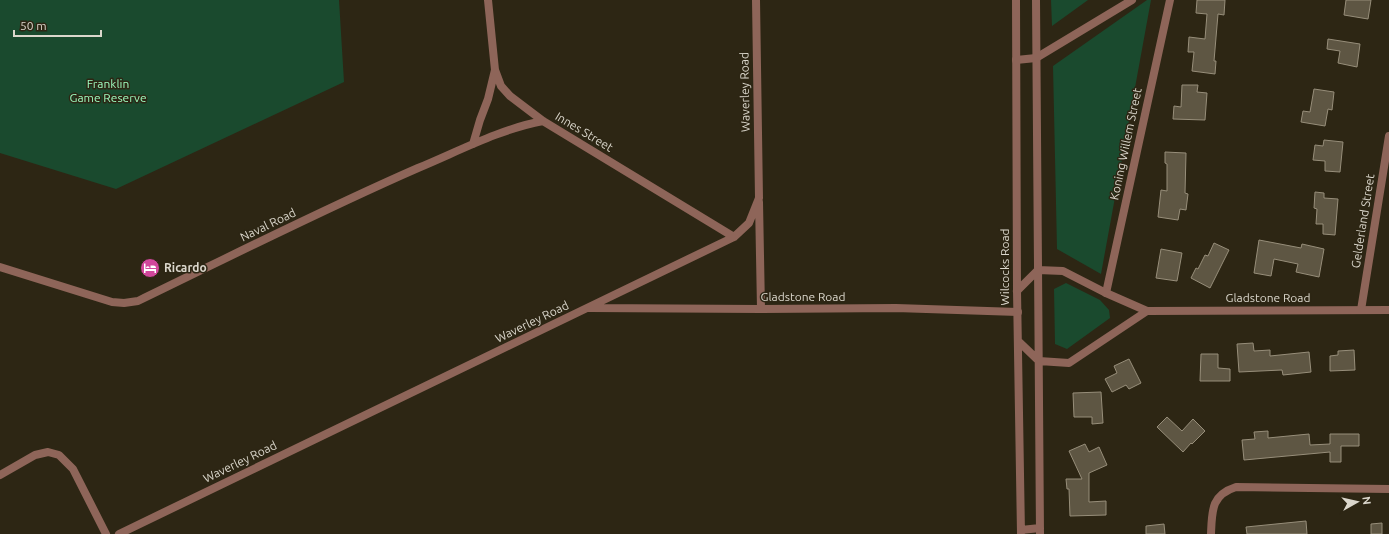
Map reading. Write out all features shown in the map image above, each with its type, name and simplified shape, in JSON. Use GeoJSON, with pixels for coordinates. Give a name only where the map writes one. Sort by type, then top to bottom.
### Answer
{"type":"FeatureCollection","features":[{"type":"Feature","properties":{"kind":"street","name":"Innes Street"},"geometry":{"type":"LineString","coordinates":[[488,0],[495,70],[501,86],[510,96],[543,121],[734,237]]}},
{"type":"Feature","properties":{"kind":"street","name":"Waverley Road"},"geometry":{"type":"LineString","coordinates":[[119,534],[734,237],[749,223],[759,198],[756,0]]}},
{"type":"Feature","properties":{"kind":"street","name":"Wilcocks Road"},"geometry":{"type":"LineString","coordinates":[[1016,0],[1017,291],[1021,532]]}},
{"type":"Feature","properties":{"kind":"street"},"geometry":{"type":"LineString","coordinates":[[1021,532],[1040,531],[1036,0]]}},
{"type":"Feature","properties":{"kind":"street"},"geometry":{"type":"LineString","coordinates":[[1016,60],[1036,58],[1132,0]]}},
{"type":"Feature","properties":{"kind":"street","name":"Koning Willem Street"},"geometry":{"type":"LineString","coordinates":[[1106,293],[1170,0]]}},
{"type":"Feature","properties":{"kind":"street"},"geometry":{"type":"LineString","coordinates":[[473,144],[488,99],[495,70]]}},
{"type":"Feature","properties":{"kind":"street","name":"Naval Road"},"geometry":{"type":"LineString","coordinates":[[0,267],[112,302],[124,303],[138,301],[379,185],[473,144],[530,123],[543,121]]}},
{"type":"Feature","properties":{"kind":"street","name":"Gelderland Street"},"geometry":{"type":"LineString","coordinates":[[1361,310],[1389,136]]}},
{"type":"Feature","properties":{"kind":"street"},"geometry":{"type":"LineString","coordinates":[[759,198],[761,309]]}},
{"type":"Feature","properties":{"kind":"street"},"geometry":{"type":"LineString","coordinates":[[1017,291],[1038,270]]}},
{"type":"Feature","properties":{"kind":"street","name":"Gladstone Road"},"geometry":{"type":"LineString","coordinates":[[1038,270],[1062,271],[1147,311],[1389,310]]}},
{"type":"Feature","properties":{"kind":"street","name":"Gladstone Road"},"geometry":{"type":"LineString","coordinates":[[589,308],[896,308],[1018,312]]}},
{"type":"Feature","properties":{"kind":"street"},"geometry":{"type":"LineString","coordinates":[[1018,341],[1039,360],[1069,363],[1147,311]]}},
{"type":"Feature","properties":{"kind":"street"},"geometry":{"type":"LineString","coordinates":[[0,475],[35,455],[48,452],[59,455],[73,469],[106,534]]}},
{"type":"Feature","properties":{"kind":"street"},"geometry":{"type":"LineString","coordinates":[[1211,534],[1212,515],[1219,496],[1236,487],[1389,489]]}},
{"type":"Feature","properties":{"kind":"green space","name":"Franklin Game Reserve"},"geometry":{"type":"Polygon","coordinates":[[[0,0],[339,0],[344,82],[116,189],[0,153],[0,0]]]}},
{"type":"Feature","properties":{"kind":"green space"},"geometry":{"type":"Polygon","coordinates":[[[1051,0],[1088,0],[1052,26],[1051,0]]]}},
{"type":"Feature","properties":{"kind":"green space"},"geometry":{"type":"Polygon","coordinates":[[[1147,0],[1151,0],[1101,274],[1057,249],[1053,66],[1147,0]]]}},
{"type":"Feature","properties":{"kind":"green space"},"geometry":{"type":"Polygon","coordinates":[[[1066,283],[1100,300],[1109,310],[1110,318],[1067,349],[1055,344],[1054,289],[1066,283]]]}},
{"type":"Feature","properties":{"kind":"building"},"geometry":{"type":"Polygon","coordinates":[[[1197,0],[1225,0],[1224,15],[1218,14],[1214,61],[1216,61],[1215,74],[1192,71],[1194,52],[1188,52],[1189,37],[1205,39],[1207,14],[1196,13],[1197,0]]]}},
{"type":"Feature","properties":{"kind":"building"},"geometry":{"type":"Polygon","coordinates":[[[1346,0],[1371,0],[1368,19],[1344,15],[1346,0]]]}},
{"type":"Feature","properties":{"kind":"building"},"geometry":{"type":"Polygon","coordinates":[[[1328,39],[1360,44],[1357,67],[1338,63],[1340,51],[1327,49],[1328,39]]]}},
{"type":"Feature","properties":{"kind":"building"},"geometry":{"type":"Polygon","coordinates":[[[1182,85],[1198,85],[1197,92],[1207,93],[1205,120],[1173,119],[1174,106],[1181,107],[1182,85]]]}},
{"type":"Feature","properties":{"kind":"building"},"geometry":{"type":"Polygon","coordinates":[[[1314,89],[1334,92],[1332,110],[1328,109],[1325,126],[1301,122],[1303,111],[1310,112],[1314,89]]]}},
{"type":"Feature","properties":{"kind":"building"},"geometry":{"type":"Polygon","coordinates":[[[1324,140],[1343,142],[1340,172],[1325,171],[1325,161],[1313,160],[1315,145],[1323,146],[1324,140]]]}},
{"type":"Feature","properties":{"kind":"building"},"geometry":{"type":"Polygon","coordinates":[[[1165,152],[1186,153],[1185,193],[1188,194],[1186,210],[1180,209],[1178,220],[1158,217],[1161,190],[1167,191],[1167,164],[1165,163],[1165,152]]]}},
{"type":"Feature","properties":{"kind":"building"},"geometry":{"type":"Polygon","coordinates":[[[1315,192],[1324,193],[1324,198],[1338,199],[1335,235],[1323,234],[1323,224],[1316,224],[1317,209],[1314,208],[1315,192]]]}},
{"type":"Feature","properties":{"kind":"building"},"geometry":{"type":"Polygon","coordinates":[[[1259,240],[1301,248],[1302,244],[1324,249],[1319,277],[1296,272],[1298,264],[1274,259],[1271,276],[1254,273],[1259,240]]]}},
{"type":"Feature","properties":{"kind":"building"},"geometry":{"type":"Polygon","coordinates":[[[1214,243],[1229,250],[1210,288],[1191,278],[1196,268],[1198,269],[1205,255],[1208,256],[1214,243]]]}},
{"type":"Feature","properties":{"kind":"building"},"geometry":{"type":"Polygon","coordinates":[[[1161,249],[1182,253],[1177,281],[1156,278],[1161,249]]]}},
{"type":"Feature","properties":{"kind":"building"},"geometry":{"type":"Polygon","coordinates":[[[1253,343],[1254,351],[1270,350],[1270,356],[1309,352],[1311,372],[1283,375],[1282,370],[1239,372],[1237,344],[1253,343]]]}},
{"type":"Feature","properties":{"kind":"building"},"geometry":{"type":"Polygon","coordinates":[[[1354,350],[1355,370],[1330,371],[1330,356],[1338,355],[1338,351],[1354,350]]]}},
{"type":"Feature","properties":{"kind":"building"},"geometry":{"type":"Polygon","coordinates":[[[1201,354],[1218,354],[1218,368],[1230,369],[1230,381],[1200,381],[1201,354]]]}},
{"type":"Feature","properties":{"kind":"building"},"geometry":{"type":"Polygon","coordinates":[[[1129,359],[1141,383],[1129,389],[1126,385],[1112,392],[1105,379],[1117,373],[1114,366],[1129,359]]]}},
{"type":"Feature","properties":{"kind":"building"},"geometry":{"type":"Polygon","coordinates":[[[1101,392],[1103,423],[1092,424],[1092,417],[1074,417],[1073,393],[1101,392]]]}},
{"type":"Feature","properties":{"kind":"building"},"geometry":{"type":"Polygon","coordinates":[[[1167,417],[1182,431],[1193,419],[1205,431],[1183,452],[1157,427],[1167,417]]]}},
{"type":"Feature","properties":{"kind":"building"},"geometry":{"type":"Polygon","coordinates":[[[1268,431],[1268,438],[1309,434],[1310,445],[1330,444],[1330,434],[1359,434],[1359,446],[1341,446],[1341,462],[1330,462],[1330,452],[1244,460],[1242,440],[1255,439],[1254,432],[1268,431]]]}},
{"type":"Feature","properties":{"kind":"building"},"geometry":{"type":"Polygon","coordinates":[[[1085,444],[1089,452],[1099,447],[1107,465],[1089,473],[1089,502],[1106,501],[1106,515],[1070,516],[1069,489],[1067,489],[1066,479],[1082,479],[1069,451],[1085,444]]]}},
{"type":"Feature","properties":{"kind":"building"},"geometry":{"type":"Polygon","coordinates":[[[1306,521],[1307,534],[1247,534],[1246,527],[1306,521]]]}},
{"type":"Feature","properties":{"kind":"building"},"geometry":{"type":"Polygon","coordinates":[[[1382,523],[1382,534],[1371,534],[1371,524],[1382,523]]]}},
{"type":"Feature","properties":{"kind":"building"},"geometry":{"type":"Polygon","coordinates":[[[1164,524],[1165,534],[1146,534],[1146,526],[1164,524]]]}},
{"type":"Feature","properties":{"kind":"place","name":"Ricardo"},"geometry":{"type":"Point","coordinates":[150,268]}}]}
